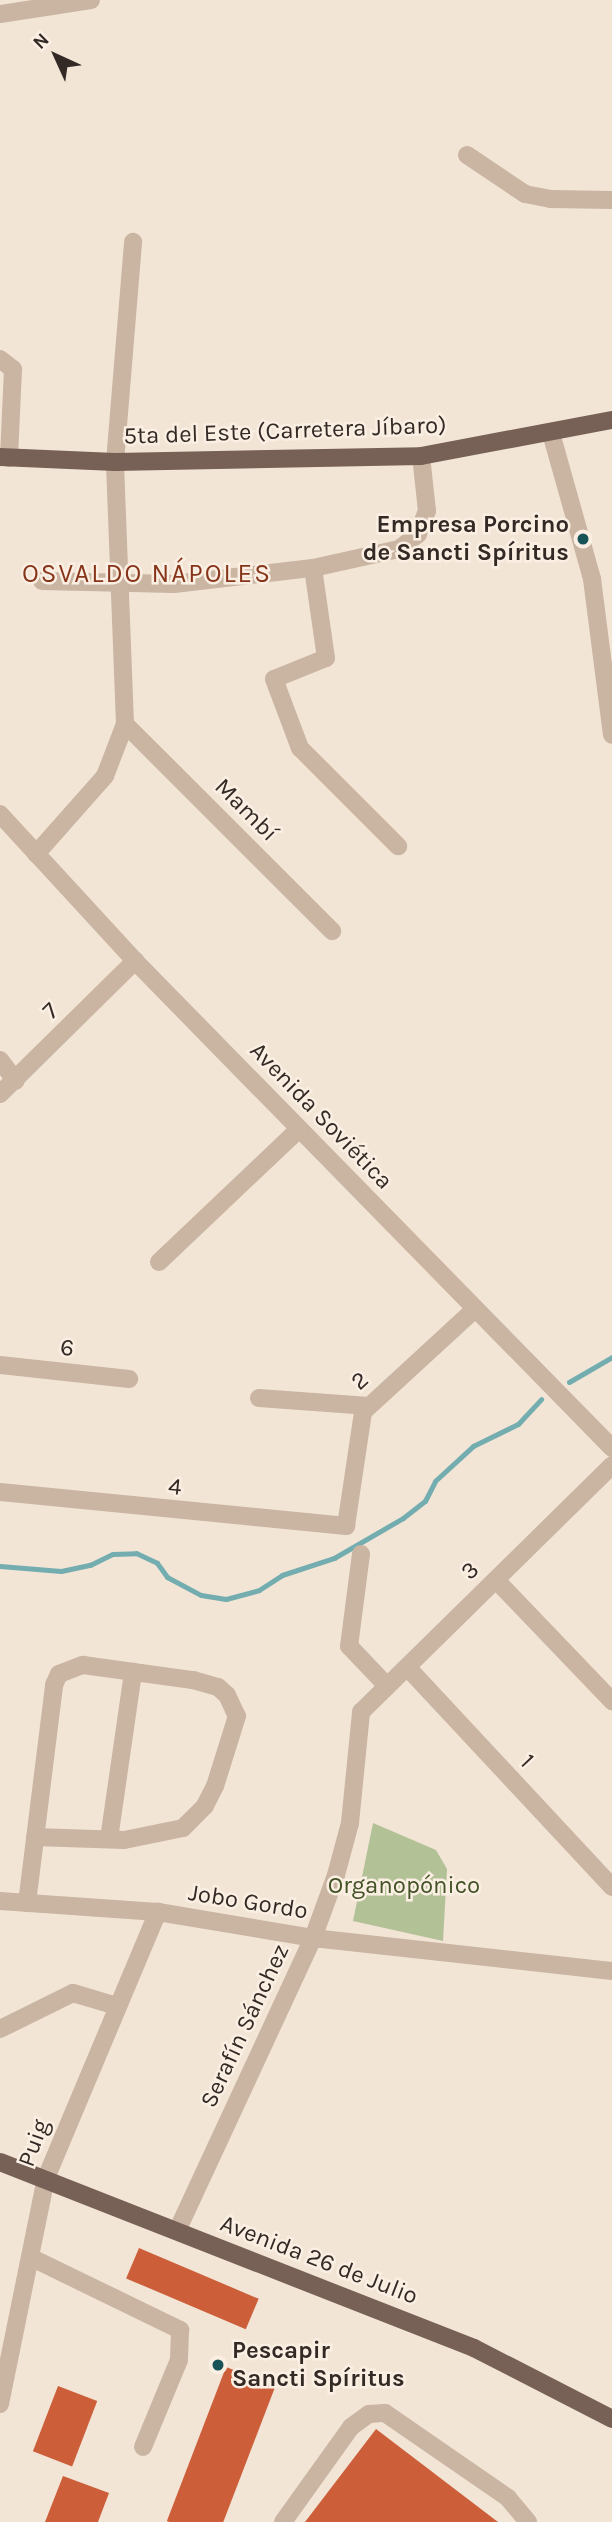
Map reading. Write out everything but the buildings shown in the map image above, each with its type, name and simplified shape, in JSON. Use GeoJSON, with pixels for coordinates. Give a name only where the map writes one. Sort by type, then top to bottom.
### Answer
{"type":"FeatureCollection","features":[{"type":"Feature","properties":{"kind":"main road","name":"5ta del Este (Carretera Jíbaro)"},"geometry":{"type":"LineString","coordinates":[[4,457],[115,462],[421,456],[612,420]]}},
{"type":"Feature","properties":{"kind":"main road","name":"Avenida 26 de Julio"},"geometry":{"type":"LineString","coordinates":[[0,2162],[474,2347],[612,2420]]}},
{"type":"Feature","properties":{"kind":"street"},"geometry":{"type":"LineString","coordinates":[[0,14],[91,0]]}},
{"type":"Feature","properties":{"kind":"street"},"geometry":{"type":"LineString","coordinates":[[467,155],[525,194],[550,199],[612,200]]}},
{"type":"Feature","properties":{"kind":"street"},"geometry":{"type":"LineString","coordinates":[[36,853],[106,776],[125,724],[115,462],[133,242]]}},
{"type":"Feature","properties":{"kind":"street"},"geometry":{"type":"LineString","coordinates":[[0,359],[13,369],[4,457]]}},
{"type":"Feature","properties":{"kind":"street"},"geometry":{"type":"LineString","coordinates":[[551,433],[592,579],[612,735]]}},
{"type":"Feature","properties":{"kind":"street"},"geometry":{"type":"LineString","coordinates":[[42,581],[174,584],[313,568],[399,549],[418,534],[427,510],[421,456]]}},
{"type":"Feature","properties":{"kind":"street"},"geometry":{"type":"LineString","coordinates":[[313,568],[326,658],[274,679],[300,748],[398,846]]}},
{"type":"Feature","properties":{"kind":"street","name":"Mambí"},"geometry":{"type":"LineString","coordinates":[[125,724],[332,931]]}},
{"type":"Feature","properties":{"kind":"street","name":"Avenida Soviética"},"geometry":{"type":"LineString","coordinates":[[0,814],[135,961],[612,1448]]}},
{"type":"Feature","properties":{"kind":"street","name":"7"},"geometry":{"type":"LineString","coordinates":[[0,1094],[135,961]]}},
{"type":"Feature","properties":{"kind":"street"},"geometry":{"type":"LineString","coordinates":[[0,1060],[16,1081]]}},
{"type":"Feature","properties":{"kind":"street"},"geometry":{"type":"LineString","coordinates":[[159,1262],[299,1129]]}},
{"type":"Feature","properties":{"kind":"street","name":"2"},"geometry":{"type":"LineString","coordinates":[[346,1526],[363,1412],[475,1309]]}},
{"type":"Feature","properties":{"kind":"street","name":"6"},"geometry":{"type":"LineString","coordinates":[[0,1365],[129,1379]]}},
{"type":"Feature","properties":{"kind":"street"},"geometry":{"type":"LineString","coordinates":[[259,1398],[369,1406]]}},
{"type":"Feature","properties":{"kind":"street","name":"3"},"geometry":{"type":"LineString","coordinates":[[361,1713],[386,1685],[612,1465]]}},
{"type":"Feature","properties":{"kind":"street","name":"4"},"geometry":{"type":"LineString","coordinates":[[0,1492],[346,1526]]}},
{"type":"Feature","properties":{"kind":"street"},"geometry":{"type":"LineString","coordinates":[[361,1553],[349,1646],[386,1685]]}},
{"type":"Feature","properties":{"kind":"street"},"geometry":{"type":"LineString","coordinates":[[496,1580],[612,1701]]}},
{"type":"Feature","properties":{"kind":"street"},"geometry":{"type":"LineString","coordinates":[[27,1902],[35,1837],[54,1685],[59,1674],[83,1665],[134,1672],[218,1686],[231,1701],[237,1716],[215,1786],[194,1820],[168,1835],[109,1839],[35,1837]]}},
{"type":"Feature","properties":{"kind":"street","name":"1"},"geometry":{"type":"LineString","coordinates":[[407,1667],[612,1887]]}},
{"type":"Feature","properties":{"kind":"street"},"geometry":{"type":"LineString","coordinates":[[109,1839],[134,1672]]}},
{"type":"Feature","properties":{"kind":"street","name":"Serafín Sánchez"},"geometry":{"type":"LineString","coordinates":[[177,2231],[313,1938],[350,1823],[361,1713]]}},
{"type":"Feature","properties":{"kind":"street","name":"Jobo Gordo"},"geometry":{"type":"LineString","coordinates":[[0,1900],[158,1912],[313,1938],[612,1971]]}},
{"type":"Feature","properties":{"kind":"street","name":"Puig"},"geometry":{"type":"LineString","coordinates":[[0,2404],[33,2258],[46,2178],[158,1912]]}},
{"type":"Feature","properties":{"kind":"street"},"geometry":{"type":"LineString","coordinates":[[0,2029],[73,1993],[117,2006]]}},
{"type":"Feature","properties":{"kind":"street"},"geometry":{"type":"LineString","coordinates":[[33,2258],[180,2330],[179,2360],[143,2447]]}},
{"type":"Feature","properties":{"kind":"street"},"geometry":{"type":"LineString","coordinates":[[283,2522],[351,2427],[369,2414],[385,2413],[508,2498],[528,2522]]}},
{"type":"Feature","properties":{"kind":"green space","name":"Organopónico"},"geometry":{"type":"Polygon","coordinates":[[[373,1823],[436,1850],[447,1869],[443,1941],[353,1921],[373,1823]]]}},
{"type":"Feature","properties":{"kind":"waterway"},"geometry":{"type":"LineString","coordinates":[[569,1382],[612,1357]]}},
{"type":"Feature","properties":{"kind":"waterway"},"geometry":{"type":"LineString","coordinates":[[0,1566],[61,1571],[90,1565],[113,1554],[136,1553],[157,1563],[167,1577],[201,1595],[226,1599],[259,1590],[282,1575],[334,1558],[403,1518],[425,1501],[435,1481],[473,1446],[518,1424],[541,1399]]}},
{"type":"Feature","properties":{"kind":"place","name":"Empresa Porcino de Sancti Spíritus"},"geometry":{"type":"Point","coordinates":[583,539]}},
{"type":"Feature","properties":{"kind":"place","name":"Pescapir Sancti Spíritus"},"geometry":{"type":"Point","coordinates":[218,2365]}},
{"type":"Feature","properties":{"kind":"district","name":"OSVALDO NÁPOLES"},"geometry":{"type":"Point","coordinates":[147,574]}}]}
